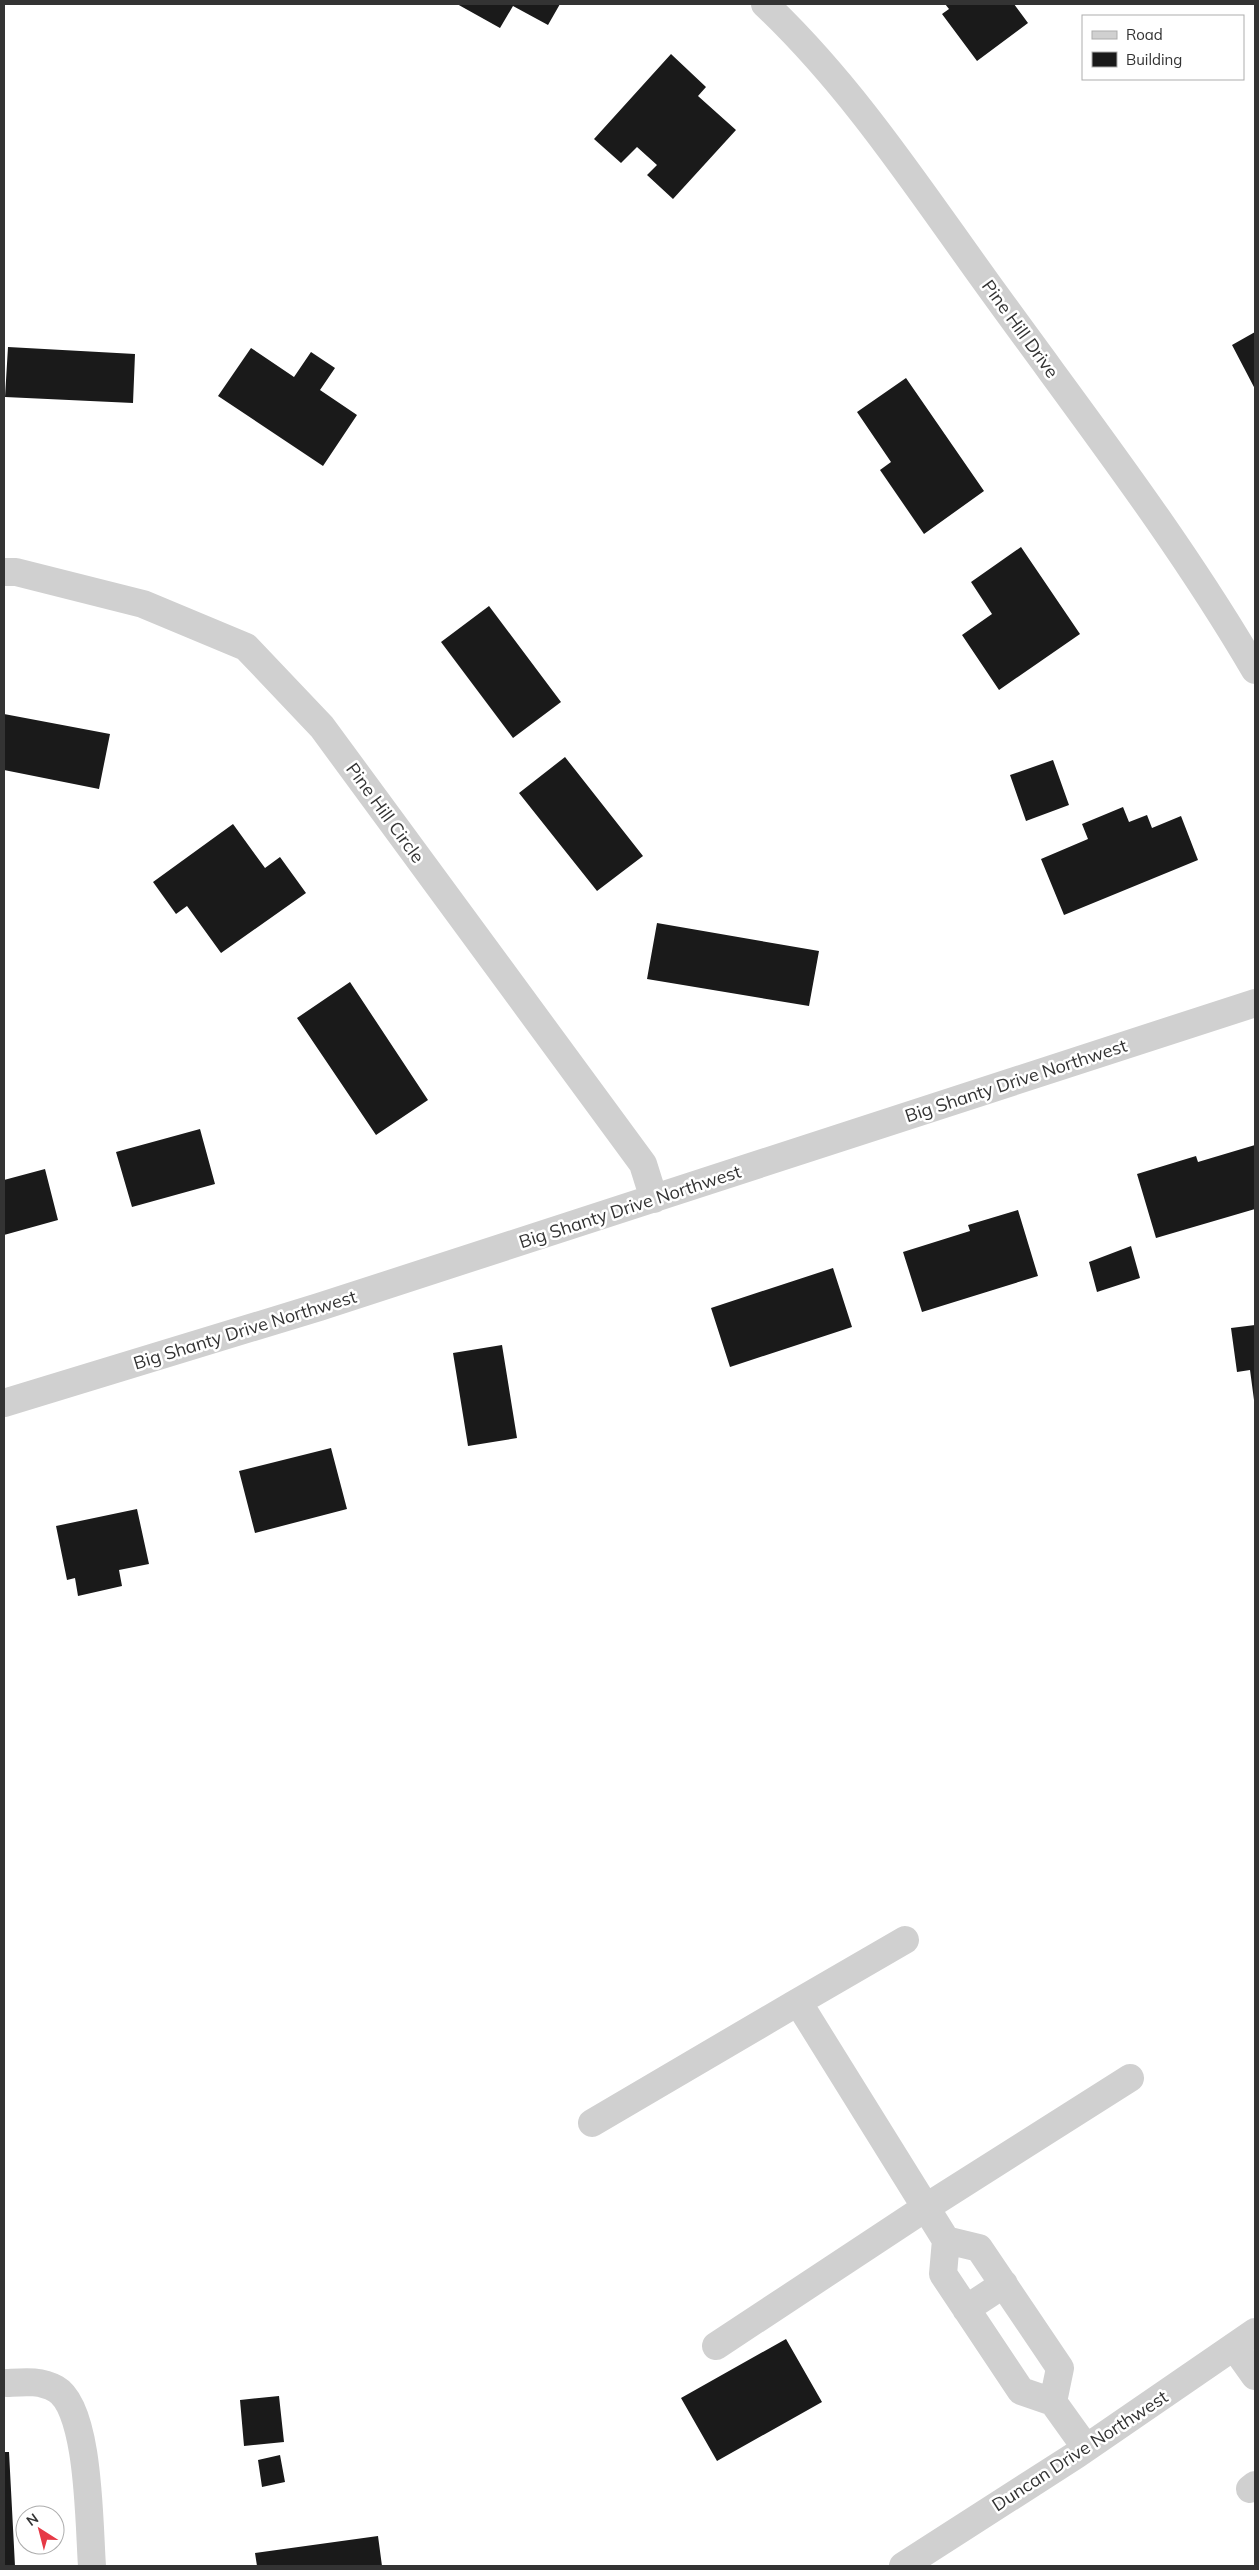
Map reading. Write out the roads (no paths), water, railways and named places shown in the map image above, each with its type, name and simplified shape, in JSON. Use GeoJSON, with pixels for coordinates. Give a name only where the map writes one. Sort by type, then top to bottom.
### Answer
{"type":"FeatureCollection","features":[{"type":"Feature","properties":{"kind":"street","name":"Pine Hill Drive"},"geometry":{"type":"LineString","coordinates":[[765,4],[805,41],[864,113],[1121,467],[1218,606],[1255,670]]}},
{"type":"Feature","properties":{"kind":"street","name":"Pine Hill Circle"},"geometry":{"type":"LineString","coordinates":[[4,572],[16,572],[143,604],[246,647],[322,727],[643,1164],[654,1199]]}},
{"type":"Feature","properties":{"kind":"street","name":"Big Shanty Drive Northwest"},"geometry":{"type":"LineString","coordinates":[[4,1404],[319,1307],[1255,1004]]}},
{"type":"Feature","properties":{"kind":"street"},"geometry":{"type":"LineString","coordinates":[[592,2123],[905,1940]]}},
{"type":"Feature","properties":{"kind":"street"},"geometry":{"type":"LineString","coordinates":[[798,2002],[946,2240],[943,2274],[966,2310],[1021,2391],[1053,2402],[1086,2448]]}},
{"type":"Feature","properties":{"kind":"street"},"geometry":{"type":"LineString","coordinates":[[716,2346],[925,2208],[1130,2078]]}},
{"type":"Feature","properties":{"kind":"street"},"geometry":{"type":"LineString","coordinates":[[946,2240],[979,2248],[1060,2368],[1053,2402]]}},
{"type":"Feature","properties":{"kind":"street"},"geometry":{"type":"LineString","coordinates":[[966,2310],[1004,2284]]}},
{"type":"Feature","properties":{"kind":"street"},"geometry":{"type":"LineString","coordinates":[[1245,2340],[1255,2376]]}},
{"type":"Feature","properties":{"kind":"street","name":"Duncan Drive Northwest"},"geometry":{"type":"LineString","coordinates":[[903,2566],[1086,2448],[1245,2340]]}},
{"type":"Feature","properties":{"kind":"street"},"geometry":{"type":"LineString","coordinates":[[7,2383],[39,2382],[58,2390],[75,2414],[82,2438],[92,2566]]}}]}
